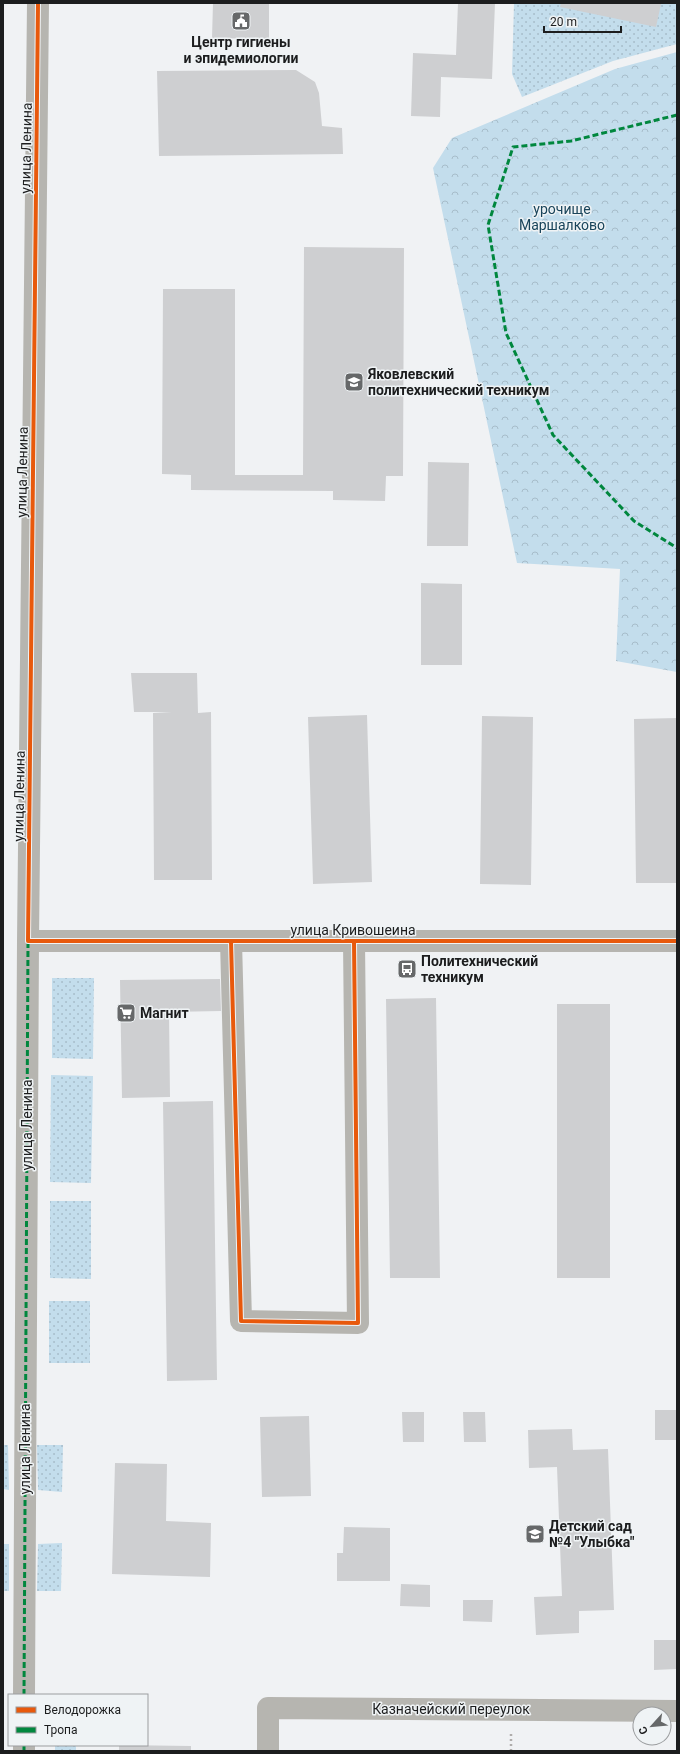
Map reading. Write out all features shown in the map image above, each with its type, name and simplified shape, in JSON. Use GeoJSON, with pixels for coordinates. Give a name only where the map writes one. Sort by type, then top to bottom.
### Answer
{"type":"FeatureCollection","features":[{"type":"Feature","properties":{"kind":"street","name":"улица Ленина"},"geometry":{"type":"LineString","coordinates":[[24,1694],[28,941],[38,3]]}},
{"type":"Feature","properties":{"kind":"street","name":"улица Кривошеина"},"geometry":{"type":"LineString","coordinates":[[28,941],[677,941]]}},
{"type":"Feature","properties":{"kind":"street"},"geometry":{"type":"LineString","coordinates":[[231,941],[241,1321],[358,1323],[354,941]]}},
{"type":"Feature","properties":{"kind":"street","name":"Казначейский переулок"},"geometry":{"type":"LineString","coordinates":[[268,1751],[268,1708],[677,1711]]}},
{"type":"Feature","properties":{"kind":"green space"},"geometry":{"type":"Polygon","coordinates":[[[514,3],[677,3],[677,44],[613,61],[522,97],[512,74],[514,3]]]}},
{"type":"Feature","properties":{"kind":"green space","name":"урочище Маршалково"},"geometry":{"type":"Polygon","coordinates":[[[677,52],[677,672],[616,661],[620,569],[517,563],[433,168],[452,138],[615,69],[677,52]]]}},
{"type":"Feature","properties":{"kind":"green space"},"geometry":{"type":"Polygon","coordinates":[[[52,978],[94,978],[93,1059],[52,1058],[52,978]]]}},
{"type":"Feature","properties":{"kind":"green space"},"geometry":{"type":"Polygon","coordinates":[[[51,1075],[93,1076],[91,1183],[50,1182],[51,1075]]]}},
{"type":"Feature","properties":{"kind":"green space"},"geometry":{"type":"Polygon","coordinates":[[[50,1201],[91,1201],[91,1279],[50,1278],[50,1201]]]}},
{"type":"Feature","properties":{"kind":"green space"},"geometry":{"type":"Polygon","coordinates":[[[49,1301],[90,1301],[90,1363],[49,1363],[49,1301]]]}},
{"type":"Feature","properties":{"kind":"green space"},"geometry":{"type":"Polygon","coordinates":[[[3,1445],[8,1445],[9,1490],[3,1489],[3,1445]]]}},
{"type":"Feature","properties":{"kind":"green space"},"geometry":{"type":"Polygon","coordinates":[[[37,1445],[63,1445],[62,1492],[38,1490],[37,1445]]]}},
{"type":"Feature","properties":{"kind":"green space"},"geometry":{"type":"Polygon","coordinates":[[[62,1543],[61,1591],[37,1591],[38,1544],[62,1543]]]}},
{"type":"Feature","properties":{"kind":"green space"},"geometry":{"type":"Polygon","coordinates":[[[3,1544],[9,1544],[9,1591],[3,1591],[3,1544]]]}},
{"type":"Feature","properties":{"kind":"green space"},"geometry":{"type":"Polygon","coordinates":[[[55,1746],[76,1746],[76,1751],[55,1751],[55,1746]]]}},
{"type":"Feature","properties":{"kind":"building","name":"Центр гигиены и эпидемиологии"},"geometry":{"type":"Polygon","coordinates":[[[213,3],[269,3],[269,39],[212,38],[213,3]]]}},
{"type":"Feature","properties":{"kind":"building"},"geometry":{"type":"Polygon","coordinates":[[[458,3],[495,3],[492,79],[441,77],[440,117],[411,116],[413,53],[456,55],[458,3]]]}},
{"type":"Feature","properties":{"kind":"building"},"geometry":{"type":"Polygon","coordinates":[[[561,3],[661,4],[656,27],[560,7],[561,3]]]}},
{"type":"Feature","properties":{"kind":"building"},"geometry":{"type":"Polygon","coordinates":[[[296,70],[315,82],[319,93],[322,126],[342,128],[343,154],[159,156],[157,71],[296,70]]]}},
{"type":"Feature","properties":{"kind":"building","name":"Яковлевский политехнический техникум"},"geometry":{"type":"Polygon","coordinates":[[[304,247],[404,248],[403,476],[386,476],[385,501],[333,500],[333,491],[191,490],[191,475],[162,474],[163,289],[235,289],[235,475],[303,475],[304,247]]]}},
{"type":"Feature","properties":{"kind":"building"},"geometry":{"type":"Polygon","coordinates":[[[428,462],[469,463],[468,546],[427,546],[428,462]]]}},
{"type":"Feature","properties":{"kind":"building"},"geometry":{"type":"Polygon","coordinates":[[[421,583],[462,584],[462,665],[421,665],[421,583]]]}},
{"type":"Feature","properties":{"kind":"building"},"geometry":{"type":"Polygon","coordinates":[[[131,673],[197,673],[198,713],[211,712],[212,880],[154,880],[153,713],[172,712],[134,712],[131,673]]]}},
{"type":"Feature","properties":{"kind":"building"},"geometry":{"type":"Polygon","coordinates":[[[367,715],[372,882],[313,884],[308,717],[367,715]]]}},
{"type":"Feature","properties":{"kind":"building"},"geometry":{"type":"Polygon","coordinates":[[[482,716],[533,717],[531,885],[480,884],[482,716]]]}},
{"type":"Feature","properties":{"kind":"building"},"geometry":{"type":"Polygon","coordinates":[[[677,718],[677,883],[636,883],[634,719],[677,718]]]}},
{"type":"Feature","properties":{"kind":"building"},"geometry":{"type":"Polygon","coordinates":[[[220,979],[221,1011],[169,1012],[170,1097],[122,1098],[120,980],[220,979]]]}},
{"type":"Feature","properties":{"kind":"building"},"geometry":{"type":"Polygon","coordinates":[[[436,998],[440,1278],[390,1278],[386,999],[436,998]]]}},
{"type":"Feature","properties":{"kind":"building"},"geometry":{"type":"Polygon","coordinates":[[[557,1004],[610,1004],[610,1278],[557,1278],[557,1004]]]}},
{"type":"Feature","properties":{"kind":"building"},"geometry":{"type":"Polygon","coordinates":[[[213,1101],[217,1380],[167,1381],[163,1102],[213,1101]]]}},
{"type":"Feature","properties":{"kind":"building"},"geometry":{"type":"Polygon","coordinates":[[[655,1410],[677,1410],[677,1440],[655,1440],[655,1410]]]}},
{"type":"Feature","properties":{"kind":"building"},"geometry":{"type":"Polygon","coordinates":[[[402,1412],[424,1412],[424,1442],[403,1442],[402,1412]]]}},
{"type":"Feature","properties":{"kind":"building"},"geometry":{"type":"Polygon","coordinates":[[[463,1412],[485,1412],[486,1442],[464,1442],[463,1412]]]}},
{"type":"Feature","properties":{"kind":"building"},"geometry":{"type":"Polygon","coordinates":[[[309,1416],[311,1496],[262,1497],[260,1417],[309,1416]]]}},
{"type":"Feature","properties":{"kind":"building"},"geometry":{"type":"Polygon","coordinates":[[[572,1429],[573,1450],[608,1449],[614,1610],[579,1611],[579,1633],[536,1635],[534,1597],[562,1596],[557,1467],[529,1468],[528,1430],[572,1429]]]}},
{"type":"Feature","properties":{"kind":"building"},"geometry":{"type":"Polygon","coordinates":[[[115,1463],[167,1464],[166,1521],[211,1523],[210,1577],[112,1574],[115,1463]]]}},
{"type":"Feature","properties":{"kind":"building"},"geometry":{"type":"Polygon","coordinates":[[[344,1527],[390,1528],[390,1581],[337,1581],[337,1553],[343,1553],[344,1527]]]}},
{"type":"Feature","properties":{"kind":"building"},"geometry":{"type":"Polygon","coordinates":[[[401,1584],[430,1585],[430,1607],[400,1606],[401,1584]]]}},
{"type":"Feature","properties":{"kind":"building"},"geometry":{"type":"Polygon","coordinates":[[[463,1600],[493,1600],[492,1622],[463,1621],[463,1600]]]}},
{"type":"Feature","properties":{"kind":"building"},"geometry":{"type":"Polygon","coordinates":[[[654,1640],[676,1640],[676,1669],[654,1670],[654,1640]]]}},
{"type":"Feature","properties":{"kind":"building"},"geometry":{"type":"Polygon","coordinates":[[[119,1746],[191,1746],[191,1751],[119,1751],[119,1746]]]}},
{"type":"Feature","properties":{"kind":"marked path"},"geometry":{"type":"LineString","coordinates":[[677,115],[571,141],[513,147],[488,225],[506,333],[553,435],[634,521],[677,548]]}},
{"type":"Feature","properties":{"kind":"marked path"},"geometry":{"type":"LineString","coordinates":[[24,1694],[28,941]]}},
{"type":"Feature","properties":{"kind":"marked path"},"geometry":{"type":"LineString","coordinates":[[24,1746],[24,1751]]}},
{"type":"Feature","properties":{"kind":"cycle path"},"geometry":{"type":"LineString","coordinates":[[38,3],[28,941],[677,941]]}},
{"type":"Feature","properties":{"kind":"cycle path"},"geometry":{"type":"LineString","coordinates":[[231,941],[241,1321],[358,1323],[354,941]]}},
{"type":"Feature","properties":{"kind":"place","name":"Центр гигиены и эпидемиологии"},"geometry":{"type":"Point","coordinates":[241,21]}},
{"type":"Feature","properties":{"kind":"place","name":"Яковлевский политехнический техникум"},"geometry":{"type":"Point","coordinates":[354,382]}},
{"type":"Feature","properties":{"kind":"place","name":"Политехнический техникум"},"geometry":{"type":"Point","coordinates":[407,969]}},
{"type":"Feature","properties":{"kind":"place","name":"Магнит"},"geometry":{"type":"Point","coordinates":[126,1013]}},
{"type":"Feature","properties":{"kind":"place","name":"Детский сад №4 \"Улыбка\""},"geometry":{"type":"Point","coordinates":[535,1534]}}]}
